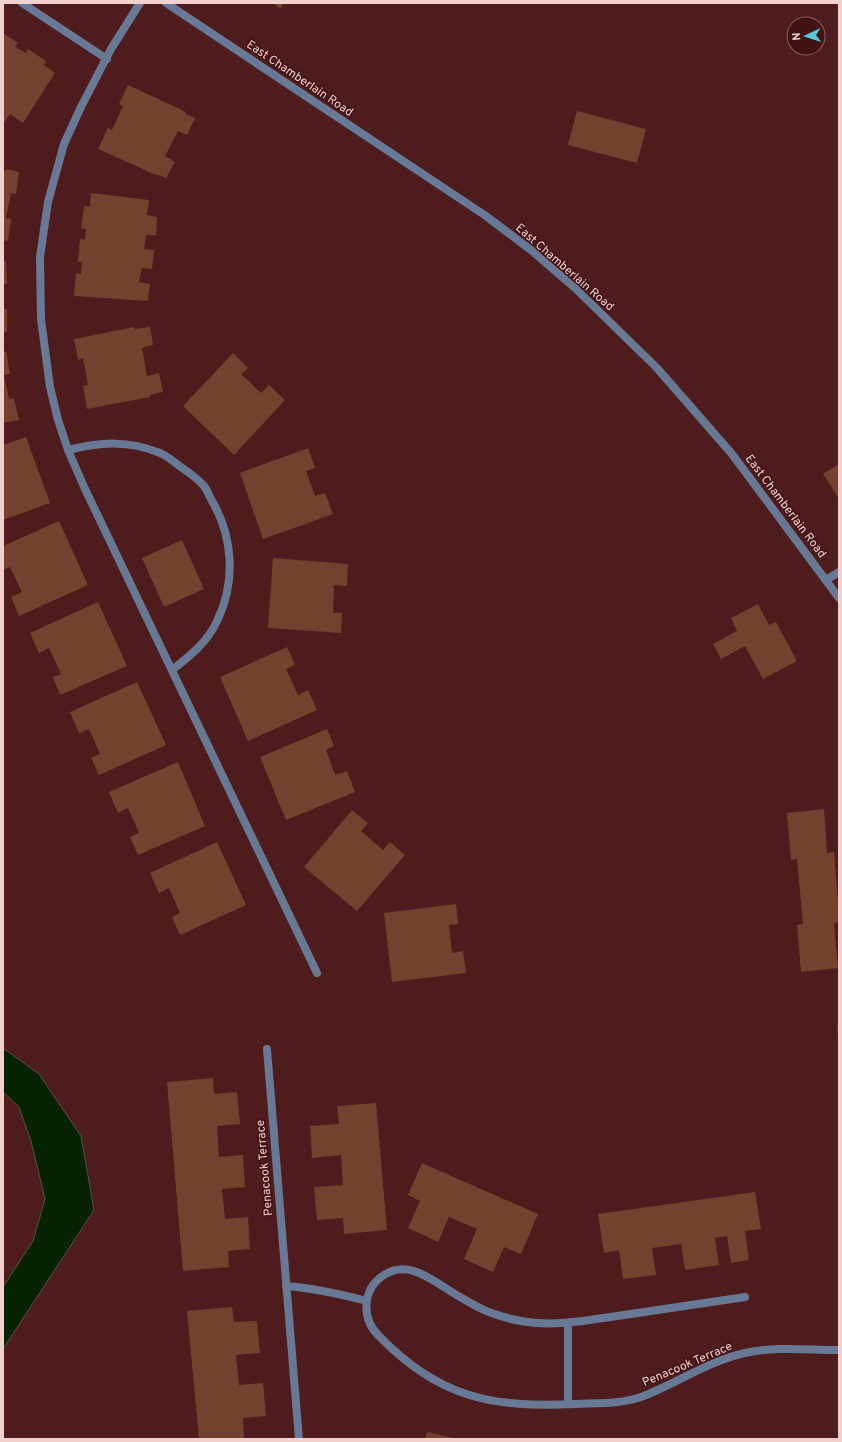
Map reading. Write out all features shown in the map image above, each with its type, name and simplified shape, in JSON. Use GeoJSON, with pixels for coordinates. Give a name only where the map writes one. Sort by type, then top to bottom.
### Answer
{"type":"FeatureCollection","features":[{"type":"Feature","properties":{"kind":"street"},"geometry":{"type":"LineString","coordinates":[[22,3],[107,58]]}},
{"type":"Feature","properties":{"kind":"street"},"geometry":{"type":"LineString","coordinates":[[140,3],[111,49],[81,107],[64,144],[48,202],[40,257],[41,320],[50,387],[58,420],[68,450],[85,489],[317,973]]}},
{"type":"Feature","properties":{"kind":"street","name":"East Chamberlain Road"},"geometry":{"type":"LineString","coordinates":[[166,3],[486,216],[575,288],[657,368],[695,410],[732,454],[839,598]]}},
{"type":"Feature","properties":{"kind":"street"},"geometry":{"type":"LineString","coordinates":[[68,450],[91,444],[111,443],[137,446],[162,454],[183,468],[204,486],[218,511],[227,537],[230,567],[227,594],[218,619],[204,643],[192,655],[172,670]]}},
{"type":"Feature","properties":{"kind":"street"},"geometry":{"type":"LineString","coordinates":[[826,580],[839,572]]}},
{"type":"Feature","properties":{"kind":"street","name":"Penacook Terrace"},"geometry":{"type":"LineString","coordinates":[[267,1049],[299,1439]]}},
{"type":"Feature","properties":{"kind":"street"},"geometry":{"type":"LineString","coordinates":[[286,1286],[302,1287],[366,1301],[374,1284],[384,1275],[396,1270],[409,1269],[421,1273],[479,1308],[508,1318],[537,1323],[568,1323],[745,1297]]}},
{"type":"Feature","properties":{"kind":"street","name":"Penacook Terrace"},"geometry":{"type":"LineString","coordinates":[[366,1301],[370,1326],[378,1336],[412,1366],[447,1387],[490,1401],[531,1404],[568,1404],[608,1402],[638,1398],[718,1361],[748,1352],[768,1350],[839,1350]]}},
{"type":"Feature","properties":{"kind":"street"},"geometry":{"type":"LineString","coordinates":[[568,1323],[568,1404]]}},
{"type":"Feature","properties":{"kind":"shaded area"},"geometry":{"type":"Polygon","coordinates":[[[3,1048],[39,1074],[81,1136],[94,1210],[3,1349],[3,1287],[33,1241],[45,1199],[31,1141],[19,1107],[3,1092],[3,1048]]]}},
{"type":"Feature","properties":{"kind":"building"},"geometry":{"type":"Polygon","coordinates":[[[273,3],[284,3],[280,8],[273,3]]]}},
{"type":"Feature","properties":{"kind":"building"},"geometry":{"type":"Polygon","coordinates":[[[3,33],[18,43],[15,47],[26,53],[28,49],[46,61],[44,65],[55,73],[23,123],[10,114],[3,123],[3,33]]]}},
{"type":"Feature","properties":{"kind":"building"},"geometry":{"type":"Polygon","coordinates":[[[128,85],[186,112],[185,114],[195,118],[187,135],[178,131],[165,156],[175,162],[166,178],[98,149],[108,128],[112,130],[123,106],[119,104],[128,85]]]}},
{"type":"Feature","properties":{"kind":"building"},"geometry":{"type":"Polygon","coordinates":[[[577,111],[646,129],[637,163],[568,145],[577,111]]]}},
{"type":"Feature","properties":{"kind":"building"},"geometry":{"type":"Polygon","coordinates":[[[6,169],[19,172],[16,194],[11,193],[6,218],[11,219],[8,241],[3,240],[3,170],[6,171],[6,169]]]}},
{"type":"Feature","properties":{"kind":"building"},"geometry":{"type":"Polygon","coordinates":[[[91,193],[149,200],[147,215],[157,217],[156,235],[146,235],[144,249],[154,250],[152,269],[142,268],[139,282],[150,284],[148,301],[74,296],[76,273],[81,274],[82,262],[78,262],[80,239],[85,240],[86,229],[81,228],[84,206],[90,207],[91,193]]]}},
{"type":"Feature","properties":{"kind":"building"},"geometry":{"type":"Polygon","coordinates":[[[3,261],[6,261],[7,284],[3,284],[3,261]]]}},
{"type":"Feature","properties":{"kind":"building"},"geometry":{"type":"Polygon","coordinates":[[[3,309],[7,309],[7,332],[3,332],[3,309]]]}},
{"type":"Feature","properties":{"kind":"building"},"geometry":{"type":"Polygon","coordinates":[[[134,327],[135,329],[150,327],[153,345],[142,348],[147,376],[159,373],[163,392],[150,395],[150,397],[87,409],[83,386],[88,385],[83,358],[78,360],[74,339],[134,327]]]}},
{"type":"Feature","properties":{"kind":"building"},"geometry":{"type":"Polygon","coordinates":[[[6,351],[10,374],[4,375],[9,399],[14,398],[19,420],[3,423],[3,352],[6,351]]]}},
{"type":"Feature","properties":{"kind":"building"},"geometry":{"type":"Polygon","coordinates":[[[233,353],[248,368],[241,374],[261,393],[269,385],[285,400],[234,455],[183,406],[233,353]]]}},
{"type":"Feature","properties":{"kind":"building"},"geometry":{"type":"Polygon","coordinates":[[[26,437],[50,503],[3,520],[3,445],[26,437]]]}},
{"type":"Feature","properties":{"kind":"building"},"geometry":{"type":"Polygon","coordinates":[[[308,448],[315,468],[306,471],[315,496],[325,493],[333,514],[263,539],[240,473],[308,448]]]}},
{"type":"Feature","properties":{"kind":"building"},"geometry":{"type":"Polygon","coordinates":[[[839,464],[839,499],[823,474],[839,464]]]}},
{"type":"Feature","properties":{"kind":"building"},"geometry":{"type":"Polygon","coordinates":[[[59,521],[88,585],[19,616],[11,597],[22,592],[10,567],[3,570],[3,546],[59,521]]]}},
{"type":"Feature","properties":{"kind":"building"},"geometry":{"type":"Polygon","coordinates":[[[182,540],[204,589],[164,607],[142,558],[182,540]]]}},
{"type":"Feature","properties":{"kind":"building"},"geometry":{"type":"Polygon","coordinates":[[[273,558],[348,564],[347,586],[334,585],[333,613],[342,613],[341,633],[268,628],[273,558]]]}},
{"type":"Feature","properties":{"kind":"building"},"geometry":{"type":"Polygon","coordinates":[[[98,602],[127,666],[60,695],[53,677],[61,674],[49,648],[39,653],[30,633],[98,602]]]}},
{"type":"Feature","properties":{"kind":"building"},"geometry":{"type":"Polygon","coordinates":[[[758,604],[769,625],[776,622],[797,661],[763,679],[745,646],[721,659],[713,644],[737,631],[731,618],[758,604]]]}},
{"type":"Feature","properties":{"kind":"building"},"geometry":{"type":"Polygon","coordinates":[[[287,647],[295,665],[286,669],[298,695],[308,690],[317,710],[248,741],[220,677],[287,647]]]}},
{"type":"Feature","properties":{"kind":"building"},"geometry":{"type":"Polygon","coordinates":[[[137,682],[166,745],[99,775],[91,758],[100,754],[89,729],[79,733],[70,712],[137,682]]]}},
{"type":"Feature","properties":{"kind":"building"},"geometry":{"type":"Polygon","coordinates":[[[327,729],[334,746],[326,750],[335,775],[347,771],[355,792],[286,820],[260,757],[327,729]]]}},
{"type":"Feature","properties":{"kind":"building"},"geometry":{"type":"Polygon","coordinates":[[[178,762],[205,826],[138,855],[130,837],[139,833],[128,808],[118,813],[109,792],[178,762]]]}},
{"type":"Feature","properties":{"kind":"building"},"geometry":{"type":"Polygon","coordinates":[[[824,809],[827,853],[834,852],[839,914],[839,922],[834,923],[838,968],[801,972],[797,925],[803,924],[797,859],[791,860],[787,813],[824,809]]]}},
{"type":"Feature","properties":{"kind":"building"},"geometry":{"type":"Polygon","coordinates":[[[352,810],[368,823],[361,831],[383,850],[390,842],[405,855],[357,911],[304,867],[352,810]]]}},
{"type":"Feature","properties":{"kind":"building"},"geometry":{"type":"Polygon","coordinates":[[[217,842],[246,905],[180,935],[172,917],[180,913],[169,888],[159,893],[150,873],[217,842]]]}},
{"type":"Feature","properties":{"kind":"building"},"geometry":{"type":"Polygon","coordinates":[[[456,904],[458,924],[449,925],[452,953],[463,951],[466,973],[392,982],[384,913],[456,904]]]}},
{"type":"Feature","properties":{"kind":"building"},"geometry":{"type":"Polygon","coordinates":[[[837,1024],[839,1024],[839,1042],[838,1042],[837,1024]]]}},
{"type":"Feature","properties":{"kind":"building"},"geometry":{"type":"Polygon","coordinates":[[[213,1078],[214,1094],[237,1092],[240,1124],[217,1126],[219,1157],[243,1155],[245,1187],[222,1189],[225,1219],[248,1217],[250,1249],[228,1251],[229,1267],[183,1271],[167,1082],[213,1078]]]}},
{"type":"Feature","properties":{"kind":"building"},"geometry":{"type":"Polygon","coordinates":[[[376,1103],[387,1230],[344,1234],[343,1218],[317,1220],[314,1187],[343,1185],[341,1155],[312,1158],[310,1126],[339,1124],[337,1106],[376,1103]]]}},
{"type":"Feature","properties":{"kind":"building"},"geometry":{"type":"Polygon","coordinates":[[[422,1163],[538,1214],[521,1254],[504,1247],[493,1272],[464,1259],[477,1229],[449,1217],[438,1242],[408,1228],[420,1201],[408,1195],[422,1163]]]}},
{"type":"Feature","properties":{"kind":"building"},"geometry":{"type":"Polygon","coordinates":[[[755,1192],[761,1229],[745,1231],[749,1260],[731,1263],[727,1236],[715,1238],[719,1265],[685,1270],[681,1244],[652,1248],[656,1275],[623,1279],[619,1250],[604,1253],[598,1214],[755,1192]]]}},
{"type":"Feature","properties":{"kind":"building"},"geometry":{"type":"Polygon","coordinates":[[[232,1307],[234,1322],[257,1321],[260,1353],[236,1355],[239,1385],[263,1383],[266,1416],[243,1418],[244,1439],[199,1439],[187,1311],[232,1307]]]}},
{"type":"Feature","properties":{"kind":"building"},"geometry":{"type":"Polygon","coordinates":[[[427,1432],[454,1438],[454,1439],[425,1439],[427,1432]]]}}]}
